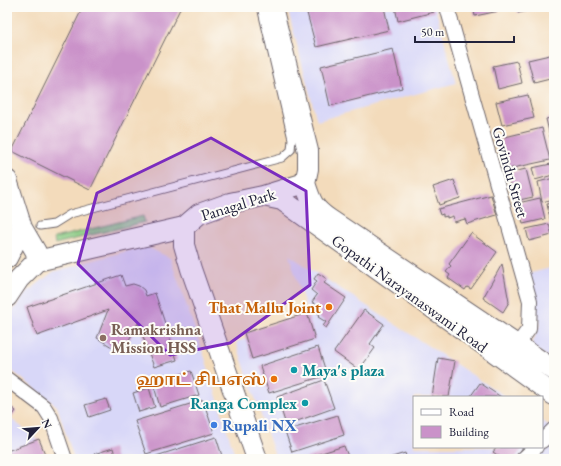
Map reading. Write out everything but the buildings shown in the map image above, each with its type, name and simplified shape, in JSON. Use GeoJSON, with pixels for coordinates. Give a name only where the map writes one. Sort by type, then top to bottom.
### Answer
{"type":"FeatureCollection","features":[{"type":"Feature","properties":{"kind":"main road"},"geometry":{"type":"LineString","coordinates":[[272,7],[308,151],[308,169],[304,184]]}},
{"type":"Feature","properties":{"kind":"main road"},"geometry":{"type":"LineString","coordinates":[[7,180],[31,227],[37,261],[20,279],[7,297]]}},
{"type":"Feature","properties":{"kind":"main road","name":"Panagal Park"},"geometry":{"type":"LineString","coordinates":[[37,261],[184,227],[199,214],[230,203],[264,196],[304,184]]}},
{"type":"Feature","properties":{"kind":"main road","name":"Gopathi Narayanaswami Road"},"geometry":{"type":"LineString","coordinates":[[304,184],[310,199],[318,211],[554,370]]}},
{"type":"Feature","properties":{"kind":"main road","name":"Gopathi Narayanaswami Road"},"geometry":{"type":"LineString","coordinates":[[264,196],[282,200],[554,395]]}},
{"type":"Feature","properties":{"kind":"main road"},"geometry":{"type":"LineString","coordinates":[[7,258],[31,227]]}},
{"type":"Feature","properties":{"kind":"main road"},"geometry":{"type":"LineString","coordinates":[[184,227],[184,245],[191,269],[257,459]]}},
{"type":"Feature","properties":{"kind":"street","name":"Govindu Street"},"geometry":{"type":"LineString","coordinates":[[447,7],[530,302],[528,328],[517,345]]}},
{"type":"Feature","properties":{"kind":"street"},"geometry":{"type":"LineString","coordinates":[[7,379],[44,408],[51,418],[65,459]]}},
{"type":"Feature","properties":{"kind":"street"},"geometry":{"type":"LineString","coordinates":[[543,440],[554,429]]}},
{"type":"Feature","properties":{"kind":"street"},"geometry":{"type":"LineString","coordinates":[[523,459],[535,448]]}},
{"type":"Feature","properties":{"kind":"lane"},"geometry":{"type":"LineString","coordinates":[[31,227],[54,224],[70,214],[282,158],[291,150],[292,139],[261,7]]}},
{"type":"Feature","properties":{"kind":"highlighted area"},"geometry":{"type":"Polygon","coordinates":[[[211,138],[306,191],[310,285],[230,343],[170,355],[78,264],[97,193],[211,138]]]}},
{"type":"Feature","properties":{"kind":"shaded area"},"geometry":{"type":"Polygon","coordinates":[[[287,7],[435,7],[456,83],[317,121],[287,7]]]}},
{"type":"Feature","properties":{"kind":"shaded area","name":"Ramakrishna Mission HSS"},"geometry":{"type":"Polygon","coordinates":[[[145,246],[170,258],[205,358],[236,459],[74,459],[57,406],[7,367],[7,319],[26,293],[53,272],[145,246]]]}},
{"type":"Feature","properties":{"kind":"shaded area"},"geometry":{"type":"Polygon","coordinates":[[[289,255],[504,396],[413,396],[413,448],[543,448],[543,422],[554,429],[554,459],[276,459],[236,342],[309,318],[289,255]]]}},
{"type":"Feature","properties":{"kind":"shaded area"},"geometry":{"type":"Polygon","coordinates":[[[554,267],[554,362],[531,346],[540,324],[528,274],[554,267]]]}},
{"type":"Feature","properties":{"kind":"shaded area"},"geometry":{"type":"Polygon","coordinates":[[[7,416],[35,437],[43,459],[7,459],[7,416]]]}},
{"type":"Feature","properties":{"kind":"green space"},"geometry":{"type":"Polygon","coordinates":[[[143,216],[145,222],[55,244],[54,238],[143,216]]]}},
{"type":"Feature","properties":{"kind":"place","name":"That Mallu Joint"},"geometry":{"type":"Point","coordinates":[329,307]}},
{"type":"Feature","properties":{"kind":"place","name":"Ramakrishna Mission HSS"},"geometry":{"type":"Point","coordinates":[103,338]}},
{"type":"Feature","properties":{"kind":"place","name":"Maya's plaza"},"geometry":{"type":"Point","coordinates":[294,370]}},
{"type":"Feature","properties":{"kind":"place","name":"ஹாட் சிபஎஸ்"},"geometry":{"type":"Point","coordinates":[274,379]}},
{"type":"Feature","properties":{"kind":"place","name":"Ranga Complex"},"geometry":{"type":"Point","coordinates":[305,403]}},
{"type":"Feature","properties":{"kind":"place","name":"Rupali NX"},"geometry":{"type":"Point","coordinates":[214,425]}}]}
